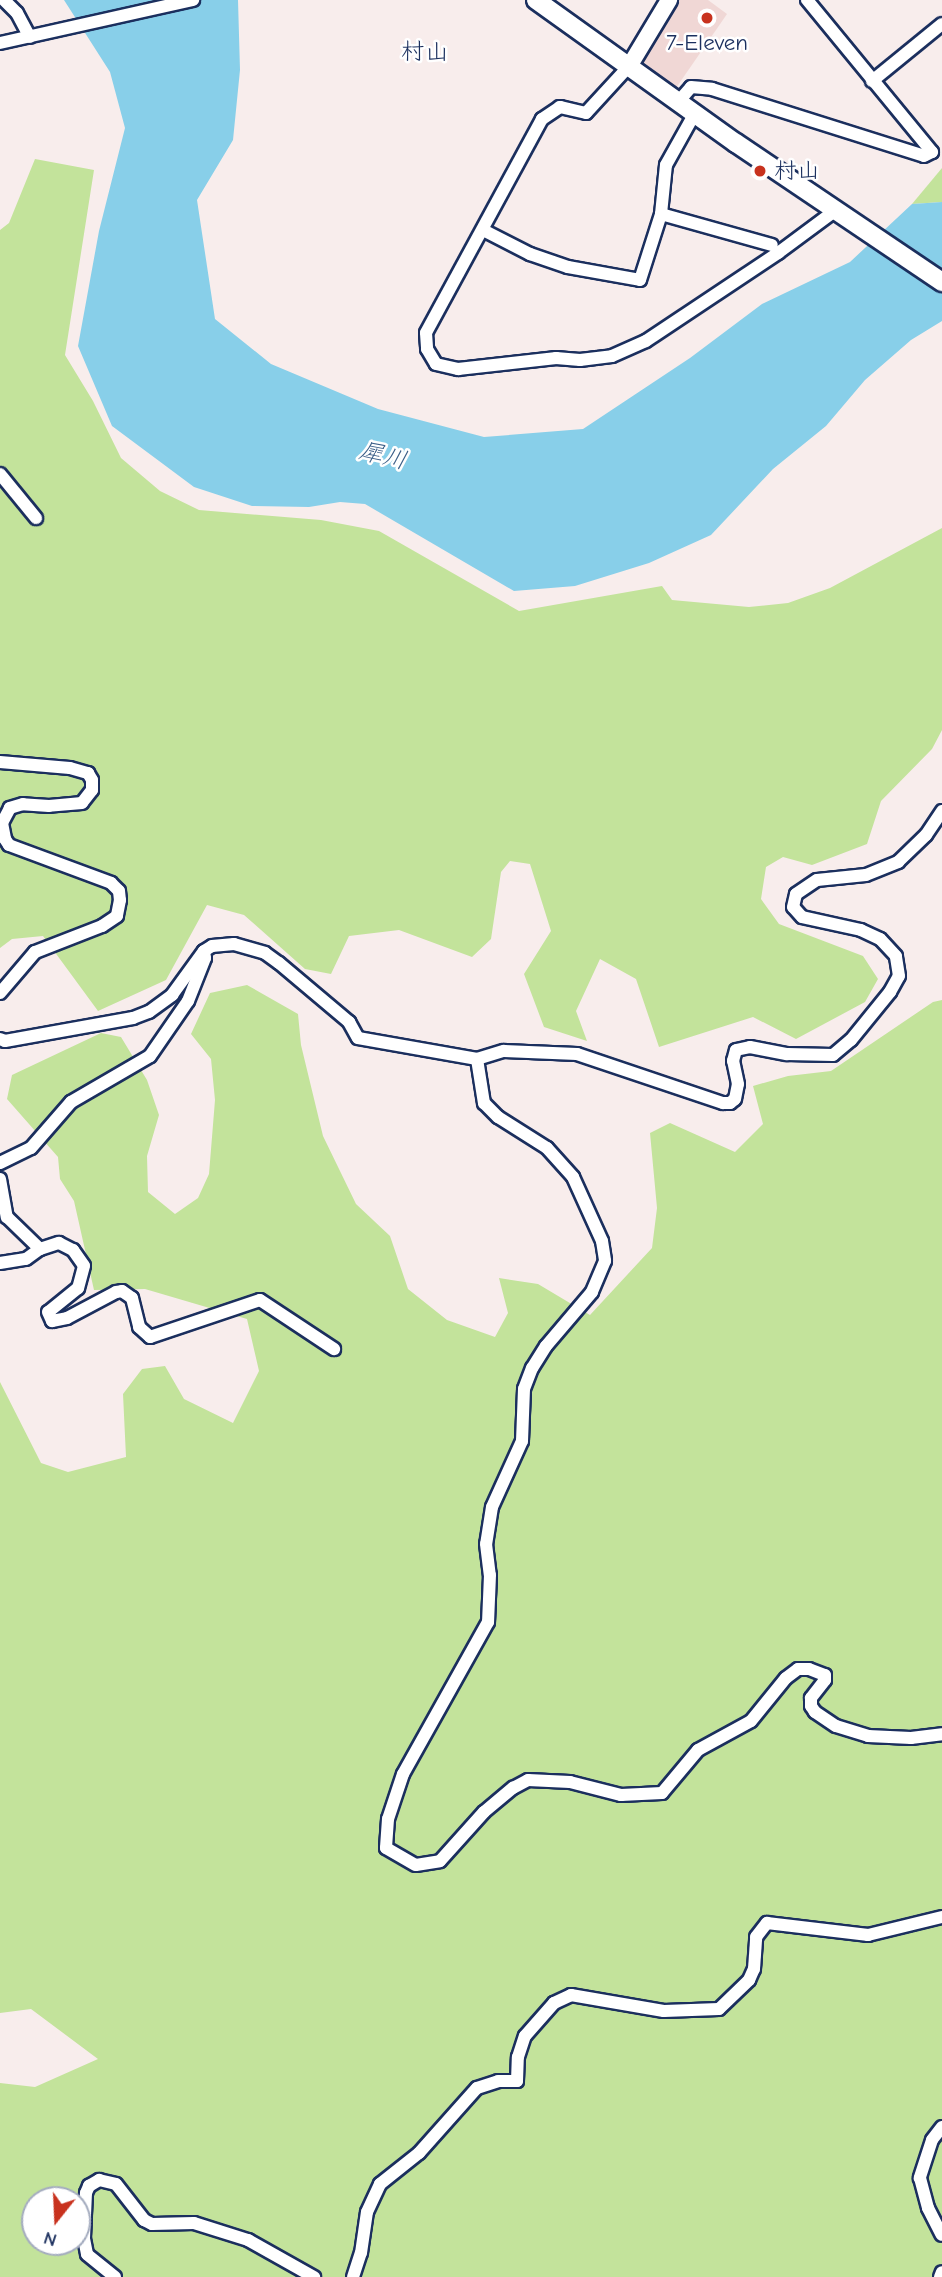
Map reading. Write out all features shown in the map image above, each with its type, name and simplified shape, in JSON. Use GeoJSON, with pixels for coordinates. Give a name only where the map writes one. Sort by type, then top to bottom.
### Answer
{"type":"FeatureCollection","features":[{"type":"Feature","properties":{"kind":"highway"},"geometry":{"type":"LineString","coordinates":[[536,0],[695,113],[942,282]]}},
{"type":"Feature","properties":{"kind":"main road"},"geometry":{"type":"LineString","coordinates":[[630,65],[669,0]]}},
{"type":"Feature","properties":{"kind":"street"},"geometry":{"type":"LineString","coordinates":[[4,0],[17,13],[30,37]]}},
{"type":"Feature","properties":{"kind":"street"},"geometry":{"type":"LineString","coordinates":[[0,43],[192,0]]}},
{"type":"Feature","properties":{"kind":"street"},"geometry":{"type":"LineString","coordinates":[[679,101],[691,87],[712,89],[924,156],[932,152],[807,0]]}},
{"type":"Feature","properties":{"kind":"street"},"geometry":{"type":"LineString","coordinates":[[872,81],[942,24]]}},
{"type":"Feature","properties":{"kind":"street"},"geometry":{"type":"LineString","coordinates":[[630,65],[586,113],[560,107],[542,119],[426,333],[427,349],[436,364],[458,369],[556,358],[612,356],[646,341],[840,213]]}},
{"type":"Feature","properties":{"kind":"street"},"geometry":{"type":"LineString","coordinates":[[483,230],[530,254],[568,267],[640,280],[661,214],[666,165],[695,113]]}},
{"type":"Feature","properties":{"kind":"street"},"geometry":{"type":"LineString","coordinates":[[661,214],[772,245]]}},
{"type":"Feature","properties":{"kind":"street"},"geometry":{"type":"LineString","coordinates":[[0,474],[36,518]]}},
{"type":"Feature","properties":{"kind":"street"},"geometry":{"type":"LineString","coordinates":[[0,762],[70,768],[88,773],[92,780],[92,790],[82,803],[49,806],[23,804],[10,808],[2,823],[5,839],[9,845],[111,883],[119,891],[120,900],[117,916],[102,926],[34,952],[0,993]]}},
{"type":"Feature","properties":{"kind":"street"},"geometry":{"type":"LineString","coordinates":[[0,1039],[5,1041],[120,1020],[149,1012],[172,995],[204,951],[223,943],[265,953],[349,1023],[358,1038],[477,1059],[503,1051],[577,1054],[723,1103],[730,1103],[737,1093],[734,1055],[741,1047],[799,1055],[833,1055],[851,1040],[896,984],[900,966],[896,956],[880,939],[861,930],[802,916],[796,913],[793,901],[804,886],[817,880],[866,876],[898,862],[926,835],[942,811]]}},
{"type":"Feature","properties":{"kind":"street"},"geometry":{"type":"LineString","coordinates":[[0,1163],[31,1148],[71,1102],[150,1056],[188,1001],[205,958],[204,951]]}},
{"type":"Feature","properties":{"kind":"street"},"geometry":{"type":"LineString","coordinates":[[477,1059],[484,1103],[498,1117],[547,1148],[573,1177],[602,1241],[605,1261],[592,1292],[546,1346],[532,1368],[524,1389],[522,1441],[492,1507],[486,1544],[490,1575],[488,1622],[403,1774],[388,1819],[386,1848],[405,1862],[416,1866],[440,1861],[484,1812],[513,1788],[528,1780],[570,1782],[621,1796],[662,1793],[698,1749],[751,1721],[786,1678],[798,1669],[809,1669],[825,1675],[811,1698],[811,1706],[815,1712],[836,1726],[868,1736],[911,1738],[942,1734]]}},
{"type":"Feature","properties":{"kind":"street"},"geometry":{"type":"LineString","coordinates":[[0,1178],[6,1217],[40,1249]]}},
{"type":"Feature","properties":{"kind":"street"},"geometry":{"type":"LineString","coordinates":[[0,1262],[26,1259],[40,1249],[58,1243],[73,1250],[84,1266],[78,1288],[48,1311],[52,1321],[67,1318],[122,1291],[132,1298],[139,1327],[150,1337],[261,1300],[334,1349]]}},
{"type":"Feature","properties":{"kind":"street"},"geometry":{"type":"LineString","coordinates":[[353,2277],[361,2253],[367,2212],[380,2184],[419,2153],[477,2088],[498,2081],[517,2081],[518,2057],[525,2036],[554,2003],[571,1995],[664,2011],[719,2009],[749,1980],[754,1969],[756,1937],[767,1923],[868,1935],[942,1917]]}},
{"type":"Feature","properties":{"kind":"street"},"geometry":{"type":"LineString","coordinates":[[942,2127],[932,2140],[920,2178],[928,2208],[942,2235]]}},
{"type":"Feature","properties":{"kind":"street"},"geometry":{"type":"LineString","coordinates":[[114,2277],[87,2254],[84,2238],[86,2193],[89,2186],[99,2180],[116,2184],[144,2220],[152,2224],[194,2223],[237,2237],[277,2253],[314,2277]]}},
{"type":"Feature","properties":{"kind":"shaded area"},"geometry":{"type":"Polygon","coordinates":[[[675,0],[708,0],[727,14],[676,88],[637,61],[675,0]]]}},
{"type":"Feature","properties":{"kind":"green space"},"geometry":{"type":"Polygon","coordinates":[[[35,159],[94,170],[65,355],[93,401],[121,458],[160,491],[199,510],[321,520],[379,531],[519,611],[662,586],[672,600],[749,607],[788,603],[830,588],[942,528],[942,730],[932,749],[881,801],[867,844],[812,865],[783,857],[766,867],[761,899],[779,924],[863,956],[878,979],[865,1002],[796,1039],[753,1017],[659,1047],[636,979],[600,959],[576,1011],[587,1041],[544,1027],[524,974],[551,931],[530,864],[510,861],[501,872],[491,939],[472,957],[399,930],[349,936],[331,974],[305,969],[244,915],[207,905],[166,980],[98,1011],[43,936],[12,939],[0,948],[0,230],[9,223],[35,159]]]}},
{"type":"Feature","properties":{"kind":"green space"},"geometry":{"type":"Polygon","coordinates":[[[942,168],[942,202],[912,204],[942,168]]]}},
{"type":"Feature","properties":{"kind":"green space"},"geometry":{"type":"Polygon","coordinates":[[[247,985],[298,1014],[301,1045],[323,1136],[356,1204],[390,1236],[408,1289],[447,1320],[495,1337],[508,1313],[499,1278],[538,1284],[590,1315],[652,1248],[657,1208],[650,1133],[670,1123],[735,1152],[763,1124],[753,1086],[788,1076],[831,1071],[933,1002],[942,1000],[942,2277],[0,2277],[0,2083],[35,2087],[98,2059],[31,2009],[0,2013],[0,1382],[41,1463],[68,1472],[126,1457],[123,1394],[142,1369],[165,1366],[184,1399],[233,1423],[259,1371],[247,1319],[145,1289],[94,1290],[74,1201],[60,1179],[58,1157],[7,1099],[12,1075],[101,1033],[121,1037],[147,1080],[159,1115],[147,1156],[148,1192],[175,1214],[198,1198],[209,1174],[215,1100],[211,1059],[191,1034],[210,993],[247,985]]]}},
{"type":"Feature","properties":{"kind":"water","name":"犀川"},"geometry":{"type":"Polygon","coordinates":[[[64,0],[238,0],[240,70],[233,140],[197,200],[215,319],[271,364],[378,409],[484,437],[583,429],[690,358],[762,304],[850,262],[912,204],[942,202],[942,321],[911,340],[865,380],[826,426],[773,469],[711,535],[649,563],[575,586],[514,591],[365,504],[340,502],[309,507],[252,506],[194,487],[112,426],[78,346],[99,231],[125,128],[110,72],[64,0]]]}},
{"type":"Feature","properties":{"kind":"place","name":"7-Eleven"},"geometry":{"type":"Point","coordinates":[707,18]}},
{"type":"Feature","properties":{"kind":"place","name":"村山"},"geometry":{"type":"Point","coordinates":[760,171]}},
{"type":"Feature","properties":{"kind":"district","name":"村山"},"geometry":{"type":"Point","coordinates":[425,52]}}]}
